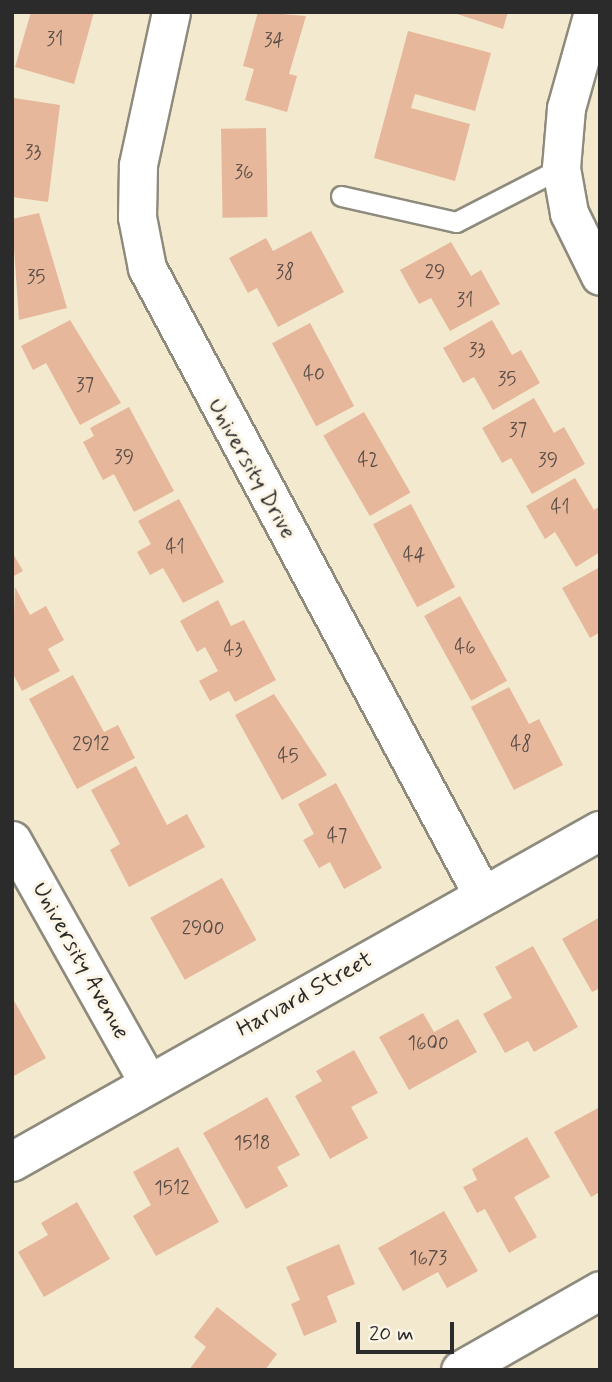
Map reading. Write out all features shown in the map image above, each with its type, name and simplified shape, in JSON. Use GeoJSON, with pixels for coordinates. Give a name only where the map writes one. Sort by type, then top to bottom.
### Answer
{"type":"FeatureCollection","features":[{"type":"Feature","properties":{"kind":"street","name":"University Drive"},"geometry":{"type":"LineString","coordinates":[[171,12],[138,165],[137,217],[147,268],[483,896]]}},
{"type":"Feature","properties":{"kind":"street"},"geometry":{"type":"LineString","coordinates":[[593,12],[566,108],[561,168],[569,213],[600,276]]}},
{"type":"Feature","properties":{"kind":"street","name":"Harvard Street"},"geometry":{"type":"LineString","coordinates":[[12,1162],[148,1083],[600,831]]}},
{"type":"Feature","properties":{"kind":"street","name":"University Avenue"},"geometry":{"type":"LineString","coordinates":[[12,840],[148,1083]]}},
{"type":"Feature","properties":{"kind":"street"},"geometry":{"type":"LineString","coordinates":[[460,1370],[600,1290]]}},
{"type":"Feature","properties":{"kind":"lane"},"geometry":{"type":"LineString","coordinates":[[341,196],[456,222],[561,168]]}},
{"type":"Feature","properties":{"kind":"building"},"geometry":{"type":"Polygon","coordinates":[[[31,12],[94,12],[74,84],[15,67],[31,12]]]}},
{"type":"Feature","properties":{"kind":"building"},"geometry":{"type":"Polygon","coordinates":[[[258,12],[306,16],[289,74],[297,76],[287,112],[245,100],[254,69],[243,66],[258,12]]]}},
{"type":"Feature","properties":{"kind":"building"},"geometry":{"type":"Polygon","coordinates":[[[451,12],[508,12],[503,29],[451,12]]]}},
{"type":"Feature","properties":{"kind":"building"},"geometry":{"type":"Polygon","coordinates":[[[408,31],[491,53],[475,111],[415,94],[411,108],[470,124],[455,181],[374,158],[408,31]]]}},
{"type":"Feature","properties":{"kind":"building"},"geometry":{"type":"Polygon","coordinates":[[[14,98],[60,105],[48,202],[12,197],[14,98]]]}},
{"type":"Feature","properties":{"kind":"building"},"geometry":{"type":"Polygon","coordinates":[[[266,128],[268,217],[223,218],[221,129],[266,128]]]}},
{"type":"Feature","properties":{"kind":"building"},"geometry":{"type":"Polygon","coordinates":[[[39,213],[67,308],[19,320],[12,219],[39,213]]]}},
{"type":"Feature","properties":{"kind":"building"},"geometry":{"type":"Polygon","coordinates":[[[311,231],[344,292],[278,327],[257,288],[248,293],[229,258],[266,238],[273,251],[311,231]]]}},
{"type":"Feature","properties":{"kind":"building"},"geometry":{"type":"Polygon","coordinates":[[[451,242],[471,276],[481,270],[500,304],[450,331],[431,298],[419,304],[400,270],[451,242]]]}},
{"type":"Feature","properties":{"kind":"building"},"geometry":{"type":"Polygon","coordinates":[[[70,320],[121,403],[80,425],[46,363],[33,370],[21,346],[70,320]]]}},
{"type":"Feature","properties":{"kind":"building"},"geometry":{"type":"Polygon","coordinates":[[[492,320],[512,355],[521,350],[540,383],[493,410],[474,377],[463,383],[443,348],[492,320]]]}},
{"type":"Feature","properties":{"kind":"building"},"geometry":{"type":"Polygon","coordinates":[[[310,323],[354,406],[316,426],[272,343],[310,323]]]}},
{"type":"Feature","properties":{"kind":"building"},"geometry":{"type":"Polygon","coordinates":[[[534,398],[554,433],[564,427],[585,464],[532,494],[511,458],[502,463],[482,428],[534,398]]]}},
{"type":"Feature","properties":{"kind":"building"},"geometry":{"type":"Polygon","coordinates":[[[129,407],[174,491],[134,512],[114,474],[103,480],[83,442],[94,436],[90,428],[129,407]]]}},
{"type":"Feature","properties":{"kind":"building"},"geometry":{"type":"Polygon","coordinates":[[[364,412],[410,493],[370,516],[323,436],[364,412]]]}},
{"type":"Feature","properties":{"kind":"building"},"geometry":{"type":"Polygon","coordinates":[[[575,478],[594,510],[600,506],[600,552],[576,567],[555,532],[545,539],[526,506],[575,478]]]}},
{"type":"Feature","properties":{"kind":"building"},"geometry":{"type":"Polygon","coordinates":[[[179,499],[224,582],[183,603],[163,568],[150,575],[137,552],[151,544],[138,521],[179,499]]]}},
{"type":"Feature","properties":{"kind":"building"},"geometry":{"type":"Polygon","coordinates":[[[411,504],[455,587],[417,607],[373,524],[411,504]]]}},
{"type":"Feature","properties":{"kind":"building"},"geometry":{"type":"Polygon","coordinates":[[[12,552],[23,571],[12,577],[12,552]]]}},
{"type":"Feature","properties":{"kind":"building"},"geometry":{"type":"Polygon","coordinates":[[[600,567],[600,632],[590,638],[562,588],[600,567]]]}},
{"type":"Feature","properties":{"kind":"building"},"geometry":{"type":"Polygon","coordinates":[[[15,587],[30,615],[46,606],[64,640],[48,649],[60,671],[22,691],[12,672],[15,587]]]}},
{"type":"Feature","properties":{"kind":"building"},"geometry":{"type":"Polygon","coordinates":[[[460,596],[507,681],[471,701],[424,616],[460,596]]]}},
{"type":"Feature","properties":{"kind":"building"},"geometry":{"type":"Polygon","coordinates":[[[218,600],[231,626],[244,620],[276,680],[235,702],[229,691],[210,701],[199,681],[218,671],[205,647],[197,652],[180,621],[218,600]]]}},
{"type":"Feature","properties":{"kind":"building"},"geometry":{"type":"Polygon","coordinates":[[[73,675],[104,732],[118,725],[135,758],[77,789],[29,699],[73,675]]]}},
{"type":"Feature","properties":{"kind":"building"},"geometry":{"type":"Polygon","coordinates":[[[509,687],[529,724],[539,719],[563,765],[514,790],[471,707],[509,687]]]}},
{"type":"Feature","properties":{"kind":"building"},"geometry":{"type":"Polygon","coordinates":[[[274,694],[327,775],[282,800],[235,715],[274,694]]]}},
{"type":"Feature","properties":{"kind":"building"},"geometry":{"type":"Polygon","coordinates":[[[136,766],[167,825],[187,814],[205,847],[129,887],[110,850],[120,844],[91,790],[136,766]]]}},
{"type":"Feature","properties":{"kind":"building"},"geometry":{"type":"Polygon","coordinates":[[[336,783],[382,868],[344,889],[330,862],[319,868],[303,840],[314,834],[298,804],[336,783]]]}},
{"type":"Feature","properties":{"kind":"building"},"geometry":{"type":"Polygon","coordinates":[[[222,878],[256,940],[185,980],[150,918],[222,878]]]}},
{"type":"Feature","properties":{"kind":"building"},"geometry":{"type":"Polygon","coordinates":[[[600,917],[600,988],[592,992],[562,939],[600,917]]]}},
{"type":"Feature","properties":{"kind":"building"},"geometry":{"type":"Polygon","coordinates":[[[533,946],[578,1027],[534,1052],[528,1041],[505,1053],[483,1014],[512,998],[495,967],[533,946]]]}},
{"type":"Feature","properties":{"kind":"building"},"geometry":{"type":"Polygon","coordinates":[[[12,997],[46,1058],[12,1077],[12,997]]]}},
{"type":"Feature","properties":{"kind":"building"},"geometry":{"type":"Polygon","coordinates":[[[423,1013],[434,1032],[458,1019],[477,1052],[409,1090],[379,1037],[423,1013]]]}},
{"type":"Feature","properties":{"kind":"building"},"geometry":{"type":"Polygon","coordinates":[[[354,1050],[378,1093],[351,1107],[368,1138],[330,1159],[295,1096],[322,1081],[316,1071],[354,1050]]]}},
{"type":"Feature","properties":{"kind":"building"},"geometry":{"type":"Polygon","coordinates":[[[267,1097],[300,1155],[277,1167],[288,1186],[246,1209],[203,1133],[267,1097]]]}},
{"type":"Feature","properties":{"kind":"building"},"geometry":{"type":"Polygon","coordinates":[[[600,1107],[600,1192],[591,1197],[554,1132],[600,1107]]]}},
{"type":"Feature","properties":{"kind":"building"},"geometry":{"type":"Polygon","coordinates":[[[527,1137],[550,1177],[514,1197],[537,1237],[509,1253],[485,1209],[477,1213],[463,1187],[477,1180],[472,1169],[527,1137]]]}},
{"type":"Feature","properties":{"kind":"building"},"geometry":{"type":"Polygon","coordinates":[[[178,1147],[219,1222],[156,1256],[133,1216],[151,1205],[133,1172],[178,1147]]]}},
{"type":"Feature","properties":{"kind":"building"},"geometry":{"type":"Polygon","coordinates":[[[77,1202],[110,1259],[44,1297],[18,1252],[48,1235],[41,1223],[77,1202]]]}},
{"type":"Feature","properties":{"kind":"building"},"geometry":{"type":"Polygon","coordinates":[[[444,1211],[478,1271],[447,1288],[438,1272],[403,1291],[378,1248],[444,1211]]]}},
{"type":"Feature","properties":{"kind":"building"},"geometry":{"type":"Polygon","coordinates":[[[339,1244],[355,1284],[327,1296],[337,1322],[304,1336],[291,1304],[300,1300],[286,1267],[339,1244]]]}},
{"type":"Feature","properties":{"kind":"building"},"geometry":{"type":"Polygon","coordinates":[[[217,1307],[277,1354],[265,1370],[189,1370],[206,1347],[194,1337],[217,1307]]]}}]}
